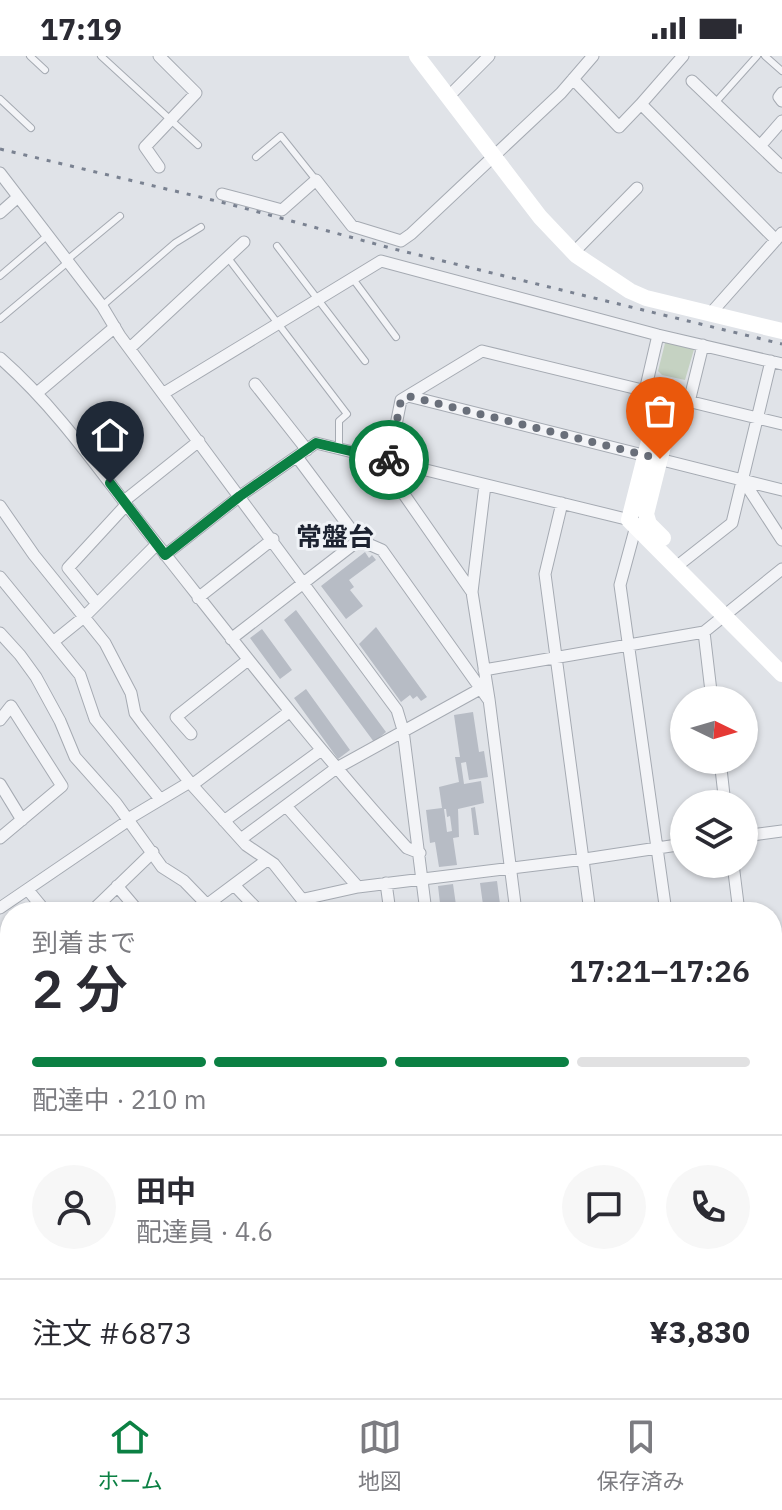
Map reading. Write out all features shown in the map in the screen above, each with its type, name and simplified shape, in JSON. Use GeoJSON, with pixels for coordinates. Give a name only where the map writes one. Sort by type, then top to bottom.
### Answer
{"type":"FeatureCollection","features":[{"type":"Feature","properties":{"kind":"street"},"geometry":{"type":"LineString","coordinates":[[159,56],[196,93],[145,147],[159,167]]}},
{"type":"Feature","properties":{"kind":"street"},"geometry":{"type":"LineString","coordinates":[[417,56],[540,217],[573,253],[596,271],[630,291],[782,331]]}},
{"type":"Feature","properties":{"kind":"street"},"geometry":{"type":"LineString","coordinates":[[448,97],[489,56]]}},
{"type":"Feature","properties":{"kind":"street"},"geometry":{"type":"LineString","coordinates":[[222,194],[282,210],[316,180],[352,226],[401,241],[573,79],[593,56]]}},
{"type":"Feature","properties":{"kind":"street"},"geometry":{"type":"LineString","coordinates":[[573,79],[619,127],[683,56]]}},
{"type":"Feature","properties":{"kind":"street"},"geometry":{"type":"LineString","coordinates":[[692,81],[782,167]]}},
{"type":"Feature","properties":{"kind":"street"},"geometry":{"type":"LineString","coordinates":[[782,93],[779,97],[782,101]]}},
{"type":"Feature","properties":{"kind":"street"},"geometry":{"type":"LineString","coordinates":[[641,104],[779,236],[711,313]]}},
{"type":"Feature","properties":{"kind":"street"},"geometry":{"type":"LineString","coordinates":[[760,146],[782,121]]}},
{"type":"Feature","properties":{"kind":"street"},"geometry":{"type":"LineString","coordinates":[[0,173],[102,306],[397,710],[403,730],[425,902]]}},
{"type":"Feature","properties":{"kind":"street"},"geometry":{"type":"LineString","coordinates":[[573,253],[637,188]]}},
{"type":"Feature","properties":{"kind":"street"},"geometry":{"type":"LineString","coordinates":[[0,213],[18,197]]}},
{"type":"Feature","properties":{"kind":"street"},"geometry":{"type":"LineString","coordinates":[[130,348],[244,242]]}},
{"type":"Feature","properties":{"kind":"street"},"geometry":{"type":"LineString","coordinates":[[164,393],[381,261],[658,335],[777,363],[759,418],[732,523],[681,564]]}},
{"type":"Feature","properties":{"kind":"street"},"geometry":{"type":"LineString","coordinates":[[37,393],[115,327]]}},
{"type":"Feature","properties":{"kind":"street"},"geometry":{"type":"LineString","coordinates":[[658,335],[667,396]]}},
{"type":"Feature","properties":{"kind":"street"},"geometry":{"type":"LineString","coordinates":[[665,902],[620,585],[638,523],[646,514],[652,458],[667,396],[703,345]]}},
{"type":"Feature","properties":{"kind":"street"},"geometry":{"type":"LineString","coordinates":[[472,592],[387,470],[401,400],[482,351],[782,424]]}},
{"type":"Feature","properties":{"kind":"street"},"geometry":{"type":"LineString","coordinates":[[0,358],[37,393],[335,769],[407,848],[420,853]]}},
{"type":"Feature","properties":{"kind":"street"},"geometry":{"type":"LineString","coordinates":[[255,384],[359,540],[382,550],[489,699]]}},
{"type":"Feature","properties":{"kind":"street"},"geometry":{"type":"LineString","coordinates":[[408,396],[782,490]]}},
{"type":"Feature","properties":{"kind":"street"},"geometry":{"type":"LineString","coordinates":[[97,604],[68,568],[125,503],[199,441]]}},
{"type":"Feature","properties":{"kind":"street"},"geometry":{"type":"LineString","coordinates":[[165,555],[240,496],[316,443],[638,523],[728,612],[782,674]]}},
{"type":"Feature","properties":{"kind":"street"},"geometry":{"type":"LineString","coordinates":[[743,480],[782,540]]}},
{"type":"Feature","properties":{"kind":"street"},"geometry":{"type":"LineString","coordinates":[[485,485],[472,592],[515,902]]}},
{"type":"Feature","properties":{"kind":"street"},"geometry":{"type":"LineString","coordinates":[[562,503],[545,574],[589,902]]}},
{"type":"Feature","properties":{"kind":"street"},"geometry":{"type":"LineString","coordinates":[[0,506],[34,555],[105,643],[131,693],[135,713],[224,821],[267,860],[306,902]]}},
{"type":"Feature","properties":{"kind":"street"},"geometry":{"type":"LineString","coordinates":[[198,598],[273,539]]}},
{"type":"Feature","properties":{"kind":"street"},"geometry":{"type":"LineString","coordinates":[[231,639],[359,540]]}},
{"type":"Feature","properties":{"kind":"street"},"geometry":{"type":"LineString","coordinates":[[53,642],[84,617],[157,544]]}},
{"type":"Feature","properties":{"kind":"street"},"geometry":{"type":"LineString","coordinates":[[484,670],[704,632],[782,569]]}},
{"type":"Feature","properties":{"kind":"street"},"geometry":{"type":"LineString","coordinates":[[0,577],[80,675],[95,719],[160,799]]}},
{"type":"Feature","properties":{"kind":"street"},"geometry":{"type":"LineString","coordinates":[[728,612],[782,659]]}},
{"type":"Feature","properties":{"kind":"street"},"geometry":{"type":"LineString","coordinates":[[704,632],[710,686]]}},
{"type":"Feature","properties":{"kind":"street"},"geometry":{"type":"LineString","coordinates":[[0,633],[36,677],[75,757],[129,820],[162,867],[184,881],[205,902]]}},
{"type":"Feature","properties":{"kind":"street"},"geometry":{"type":"LineString","coordinates":[[191,734],[176,717],[248,660]]}},
{"type":"Feature","properties":{"kind":"street"},"geometry":{"type":"LineString","coordinates":[[241,839],[335,769],[480,689]]}},
{"type":"Feature","properties":{"kind":"street"},"geometry":{"type":"LineString","coordinates":[[0,720],[11,706],[62,786],[0,838]]}},
{"type":"Feature","properties":{"kind":"street"},"geometry":{"type":"LineString","coordinates":[[9,902],[160,799],[191,784],[289,712]]}},
{"type":"Feature","properties":{"kind":"street"},"geometry":{"type":"LineString","coordinates":[[224,821],[320,751]]}},
{"type":"Feature","properties":{"kind":"street"},"geometry":{"type":"LineString","coordinates":[[0,784],[22,820]]}},
{"type":"Feature","properties":{"kind":"street"},"geometry":{"type":"LineString","coordinates":[[286,806],[358,887]]}},
{"type":"Feature","properties":{"kind":"street"},"geometry":{"type":"LineString","coordinates":[[758,834],[782,831]]}},
{"type":"Feature","properties":{"kind":"street"},"geometry":{"type":"LineString","coordinates":[[304,899],[358,887],[670,846]]}},
{"type":"Feature","properties":{"kind":"street"},"geometry":{"type":"LineString","coordinates":[[101,902],[153,852]]}},
{"type":"Feature","properties":{"kind":"street"},"geometry":{"type":"LineString","coordinates":[[217,902],[267,860]]}},
{"type":"Feature","properties":{"kind":"street"},"geometry":{"type":"LineString","coordinates":[[735,878],[738,902]]}},
{"type":"Feature","properties":{"kind":"street"},"geometry":{"type":"LineString","coordinates":[[386,883],[389,902]]}},
{"type":"Feature","properties":{"kind":"street"},"geometry":{"type":"LineString","coordinates":[[234,885],[250,902]]}},
{"type":"Feature","properties":{"kind":"street"},"geometry":{"type":"LineString","coordinates":[[117,886],[131,902]]}},
{"type":"Feature","properties":{"kind":"street"},"geometry":{"type":"LineString","coordinates":[[28,890],[38,902]]}},
{"type":"Feature","properties":{"kind":"lane"},"geometry":{"type":"LineString","coordinates":[[30,56],[45,70]]}},
{"type":"Feature","properties":{"kind":"lane"},"geometry":{"type":"LineString","coordinates":[[101,56],[198,145]]}},
{"type":"Feature","properties":{"kind":"lane"},"geometry":{"type":"LineString","coordinates":[[715,103],[757,56]]}},
{"type":"Feature","properties":{"kind":"lane"},"geometry":{"type":"LineString","coordinates":[[765,56],[782,71]]}},
{"type":"Feature","properties":{"kind":"lane"},"geometry":{"type":"LineString","coordinates":[[0,99],[31,128]]}},
{"type":"Feature","properties":{"kind":"lane"},"geometry":{"type":"LineString","coordinates":[[256,157],[281,136],[316,180]]}},
{"type":"Feature","properties":{"kind":"lane"},"geometry":{"type":"LineString","coordinates":[[0,319],[120,216]]}},
{"type":"Feature","properties":{"kind":"lane"},"geometry":{"type":"LineString","coordinates":[[102,306],[175,243],[201,227]]}},
{"type":"Feature","properties":{"kind":"lane"},"geometry":{"type":"LineString","coordinates":[[0,276],[48,235]]}},
{"type":"Feature","properties":{"kind":"lane"},"geometry":{"type":"LineString","coordinates":[[277,246],[365,361]]}},
{"type":"Feature","properties":{"kind":"lane"},"geometry":{"type":"LineString","coordinates":[[228,258],[347,414],[339,421],[339,449]]}},
{"type":"Feature","properties":{"kind":"lane"},"geometry":{"type":"LineString","coordinates":[[353,278],[396,337]]}},
{"type":"Feature","properties":{"kind":"green space"},"geometry":{"type":"Polygon","coordinates":[[[666,339],[695,346],[685,380],[662,375],[658,371],[666,339]]]}},
{"type":"Feature","properties":{"kind":"building"},"geometry":{"type":"Polygon","coordinates":[[[365,552],[369,558],[372,555],[376,560],[349,580],[354,587],[350,590],[363,606],[346,619],[321,586],[365,552]]]}},
{"type":"Feature","properties":{"kind":"building"},"geometry":{"type":"Polygon","coordinates":[[[296,610],[386,732],[374,742],[284,620],[296,610]]]}},
{"type":"Feature","properties":{"kind":"building"},"geometry":{"type":"Polygon","coordinates":[[[376,627],[427,697],[421,701],[417,696],[413,699],[410,695],[401,702],[359,644],[376,627]]]}},
{"type":"Feature","properties":{"kind":"building"},"geometry":{"type":"Polygon","coordinates":[[[262,629],[292,670],[280,679],[250,638],[262,629]]]}},
{"type":"Feature","properties":{"kind":"building"},"geometry":{"type":"Polygon","coordinates":[[[306,689],[350,750],[338,759],[294,698],[306,689]]]}},
{"type":"Feature","properties":{"kind":"building"},"geometry":{"type":"Polygon","coordinates":[[[473,712],[479,752],[484,751],[488,777],[469,780],[466,762],[461,763],[464,784],[481,781],[484,803],[458,809],[459,837],[453,838],[457,865],[439,867],[435,842],[430,843],[426,810],[442,808],[439,787],[459,782],[455,757],[460,757],[454,715],[473,712]],[[444,809],[447,832],[452,831],[444,809]]]}},
{"type":"Feature","properties":{"kind":"building"},"geometry":{"type":"Polygon","coordinates":[[[475,807],[479,835],[474,835],[471,808],[475,807]]]}},
{"type":"Feature","properties":{"kind":"building"},"geometry":{"type":"Polygon","coordinates":[[[497,881],[500,902],[483,902],[480,883],[497,881]]]}},
{"type":"Feature","properties":{"kind":"building"},"geometry":{"type":"Polygon","coordinates":[[[453,884],[456,902],[440,902],[438,886],[453,884]]]}},
{"type":"Feature","properties":{"kind":"railway"},"geometry":{"type":"LineString","coordinates":[[0,149],[782,344]]}},
{"type":"Feature","properties":{"kind":"way so far"},"geometry":{"type":"LineString","coordinates":[[389,460],[401,400],[408,396],[660,459]]}},
{"type":"Feature","properties":{"kind":"district","name":"常盤台"},"geometry":{"type":"Point","coordinates":[335,537]}},
{"type":"Feature","properties":{"kind":"route"},"geometry":{"type":"LineString","coordinates":[[110,483],[165,555],[240,496],[316,443],[389,460]]}}]}
